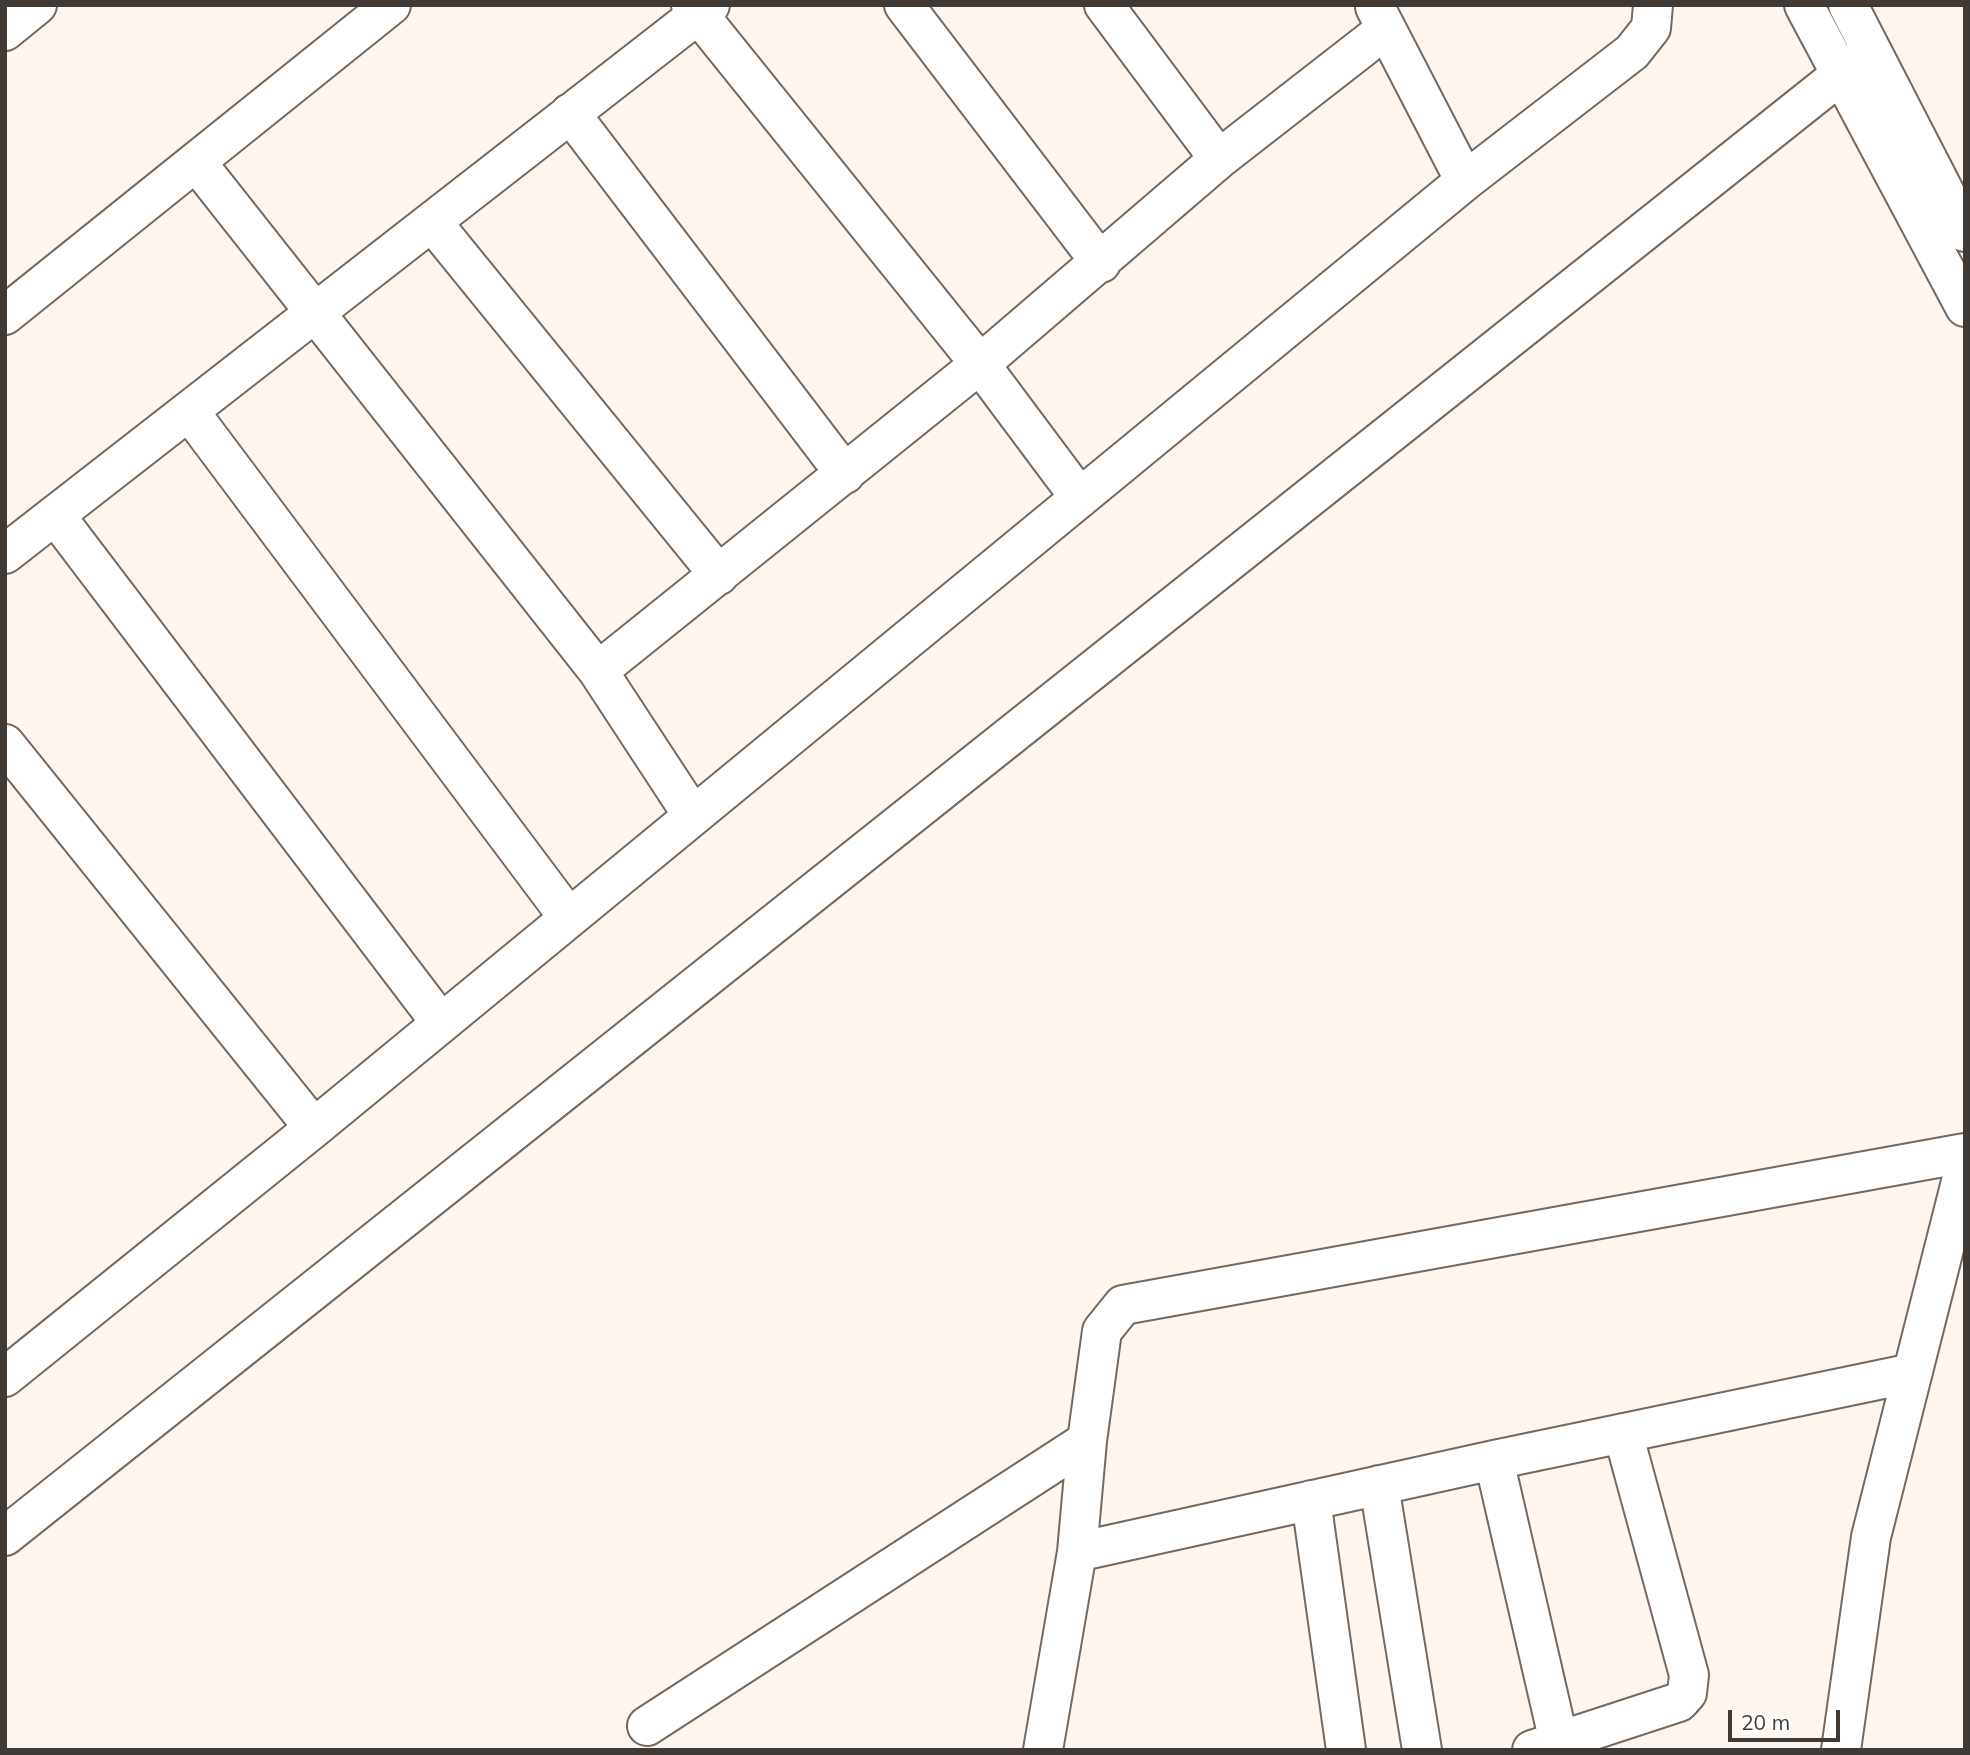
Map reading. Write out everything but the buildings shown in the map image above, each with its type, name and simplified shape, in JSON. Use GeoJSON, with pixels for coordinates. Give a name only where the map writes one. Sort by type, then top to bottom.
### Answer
{"type":"FeatureCollection","features":[{"type":"Feature","properties":{"kind":"main road"},"geometry":{"type":"LineString","coordinates":[[5,31],[37,5]]}},
{"type":"Feature","properties":{"kind":"main road"},"geometry":{"type":"LineString","coordinates":[[5,315],[391,5]]}},
{"type":"Feature","properties":{"kind":"main road"},"geometry":{"type":"LineString","coordinates":[[904,5],[1101,263]]}},
{"type":"Feature","properties":{"kind":"main road"},"geometry":{"type":"LineString","coordinates":[[1104,5],[1219,159]]}},
{"type":"Feature","properties":{"kind":"main road"},"geometry":{"type":"LineString","coordinates":[[5,1377],[314,1128],[1465,181],[1632,52],[1651,29],[1653,5]]}},
{"type":"Feature","properties":{"kind":"main road"},"geometry":{"type":"LineString","coordinates":[[1804,5],[1965,307]]}},
{"type":"Feature","properties":{"kind":"main road"},"geometry":{"type":"LineString","coordinates":[[1848,5],[1965,232]]}},
{"type":"Feature","properties":{"kind":"main road"},"geometry":{"type":"LineString","coordinates":[[5,554],[432,222],[700,8],[980,364],[1080,498]]}},
{"type":"Feature","properties":{"kind":"main road"},"geometry":{"type":"LineString","coordinates":[[598,671],[845,474],[1101,263],[1380,17],[1465,181]]}},
{"type":"Feature","properties":{"kind":"main road"},"geometry":{"type":"LineString","coordinates":[[5,1536],[1872,50]]}},
{"type":"Feature","properties":{"kind":"main road"},"geometry":{"type":"LineString","coordinates":[[570,113],[845,474]]}},
{"type":"Feature","properties":{"kind":"main road"},"geometry":{"type":"LineString","coordinates":[[197,163],[598,671],[693,816]]}},
{"type":"Feature","properties":{"kind":"main road"},"geometry":{"type":"LineString","coordinates":[[432,222],[719,575]]}},
{"type":"Feature","properties":{"kind":"main road"},"geometry":{"type":"LineString","coordinates":[[189,411],[569,918]]}},
{"type":"Feature","properties":{"kind":"main road"},"geometry":{"type":"LineString","coordinates":[[55,515],[441,1023]]}},
{"type":"Feature","properties":{"kind":"main road"},"geometry":{"type":"LineString","coordinates":[[5,744],[314,1128]]}},
{"type":"Feature","properties":{"kind":"main road"},"geometry":{"type":"LineString","coordinates":[[1043,1750],[1077,1552],[1087,1441],[1102,1331],[1123,1305],[1965,1153]]}},
{"type":"Feature","properties":{"kind":"main road"},"geometry":{"type":"LineString","coordinates":[[1841,1750],[1871,1537],[1965,1166]]}},
{"type":"Feature","properties":{"kind":"main road"},"geometry":{"type":"LineString","coordinates":[[1077,1552],[1494,1460],[1912,1373]]}},
{"type":"Feature","properties":{"kind":"main road"},"geometry":{"type":"LineString","coordinates":[[1494,1460],[1545,1746],[1679,1702],[1687,1693],[1689,1675],[1623,1433]]}},
{"type":"Feature","properties":{"kind":"main road"},"geometry":{"type":"LineString","coordinates":[[646,1726],[1087,1441]]}},
{"type":"Feature","properties":{"kind":"main road"},"geometry":{"type":"LineString","coordinates":[[1379,1485],[1422,1750]]}},
{"type":"Feature","properties":{"kind":"main road"},"geometry":{"type":"LineString","coordinates":[[1311,1500],[1346,1750]]}}]}
